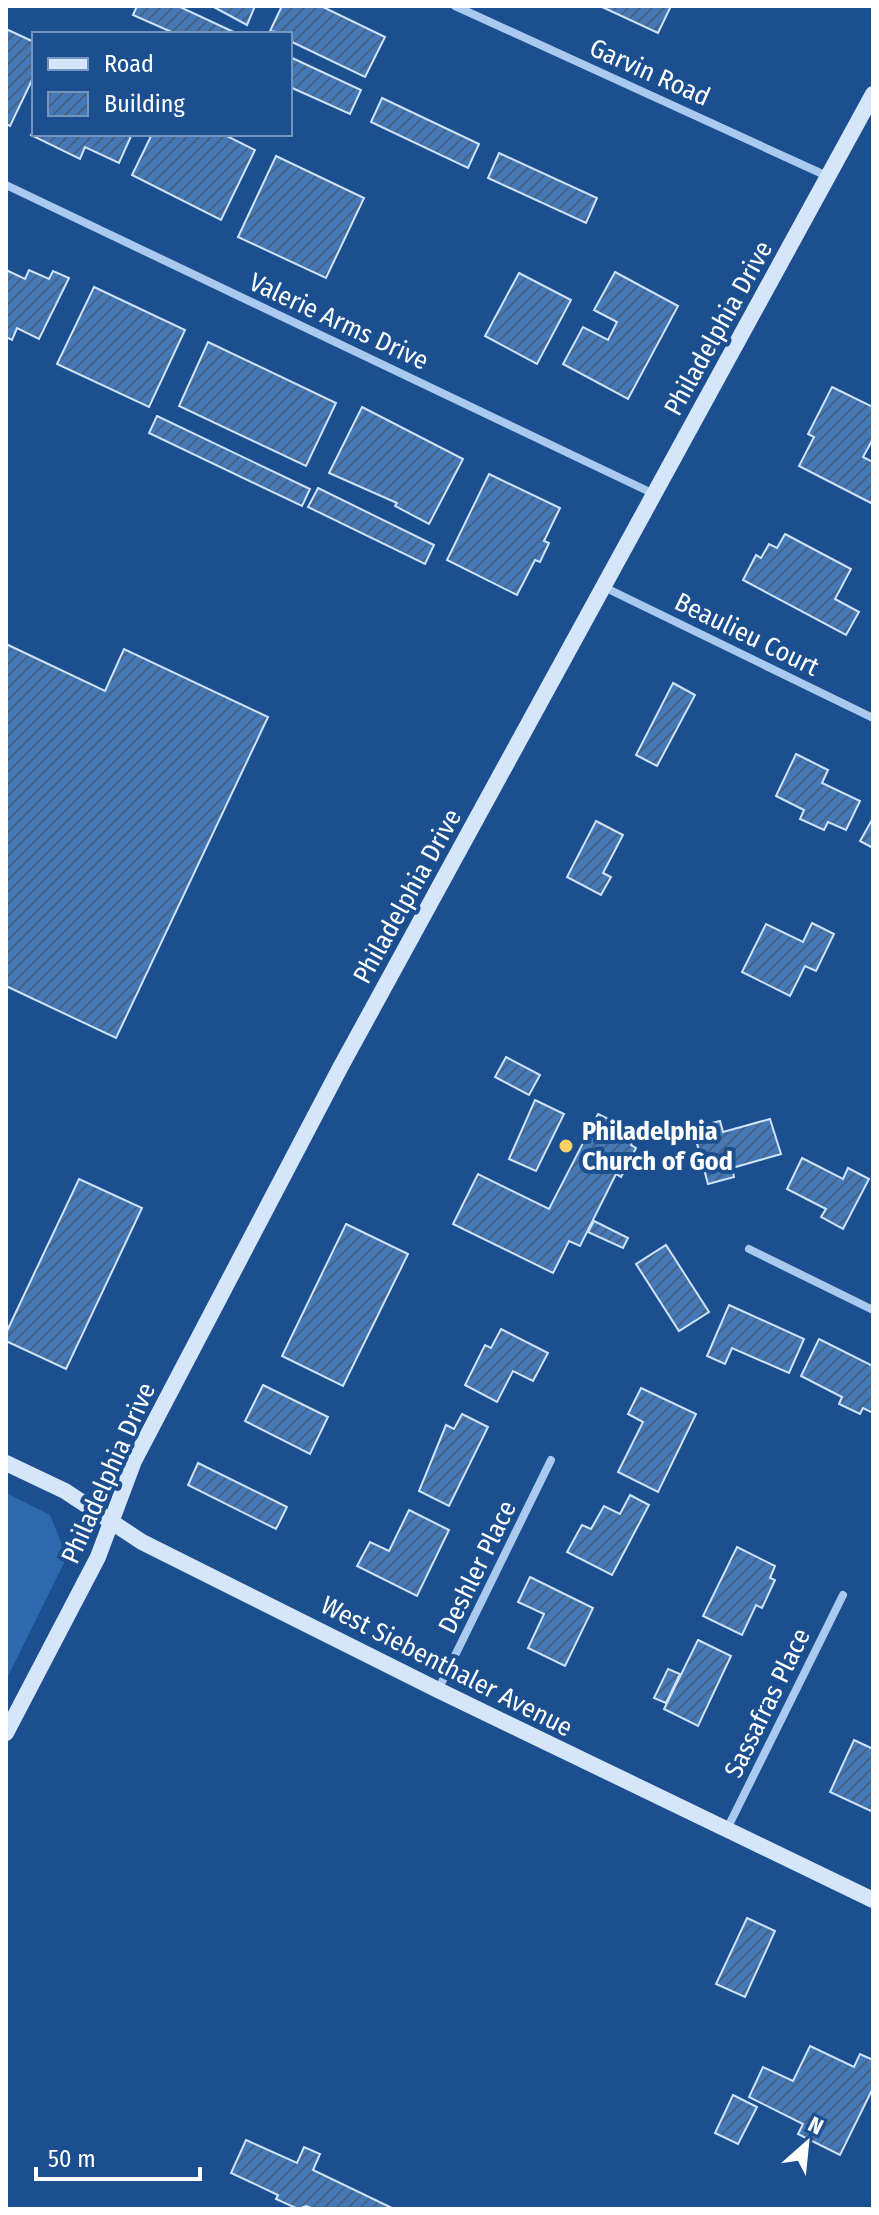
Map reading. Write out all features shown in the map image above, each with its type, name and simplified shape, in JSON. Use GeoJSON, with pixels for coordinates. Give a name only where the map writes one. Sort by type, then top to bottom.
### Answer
{"type":"FeatureCollection","features":[{"type":"Feature","properties":{"kind":"main road","name":"Philadelphia Drive"},"geometry":{"type":"LineString","coordinates":[[6,1733],[98,1557],[134,1461],[340,1068],[873,94]]}},
{"type":"Feature","properties":{"kind":"main road","name":"West Siebenthaler Avenue"},"geometry":{"type":"LineString","coordinates":[[6,1463],[65,1491],[111,1523],[438,1690],[873,1900]]}},
{"type":"Feature","properties":{"kind":"street","name":"Garvin Road"},"geometry":{"type":"LineString","coordinates":[[455,6],[828,177]]}},
{"type":"Feature","properties":{"kind":"street","name":"Valerie Arms Drive"},"geometry":{"type":"LineString","coordinates":[[6,185],[654,494]]}},
{"type":"Feature","properties":{"kind":"street","name":"Beaulieu Court"},"geometry":{"type":"LineString","coordinates":[[603,587],[873,718]]}},
{"type":"Feature","properties":{"kind":"street"},"geometry":{"type":"LineString","coordinates":[[749,1249],[873,1310]]}},
{"type":"Feature","properties":{"kind":"street","name":"Deshler Place"},"geometry":{"type":"LineString","coordinates":[[438,1690],[551,1460]]}},
{"type":"Feature","properties":{"kind":"street","name":"Sassafras Place"},"geometry":{"type":"LineString","coordinates":[[727,1829],[843,1595]]}},
{"type":"Feature","properties":{"kind":"shaded area"},"geometry":{"type":"Polygon","coordinates":[[[6,1493],[50,1515],[67,1557],[6,1680],[6,1493]]]}},
{"type":"Feature","properties":{"kind":"building"},"geometry":{"type":"Polygon","coordinates":[[[137,6],[178,6],[234,32],[171,32],[133,15],[137,6]]]}},
{"type":"Feature","properties":{"kind":"building"},"geometry":{"type":"Polygon","coordinates":[[[212,6],[255,6],[247,25],[212,6]]]}},
{"type":"Feature","properties":{"kind":"building"},"geometry":{"type":"Polygon","coordinates":[[[282,6],[321,6],[385,37],[365,77],[292,42],[292,32],[270,31],[282,6]]]}},
{"type":"Feature","properties":{"kind":"building"},"geometry":{"type":"Polygon","coordinates":[[[600,6],[671,6],[658,33],[600,6]]]}},
{"type":"Feature","properties":{"kind":"building"},"geometry":{"type":"Polygon","coordinates":[[[6,29],[32,41],[32,80],[10,126],[6,124],[6,29]]]}},
{"type":"Feature","properties":{"kind":"building"},"geometry":{"type":"Polygon","coordinates":[[[292,58],[361,90],[350,114],[292,88],[292,58]]]}},
{"type":"Feature","properties":{"kind":"building"},"geometry":{"type":"Polygon","coordinates":[[[382,98],[479,144],[468,168],[371,122],[382,98]]]}},
{"type":"Feature","properties":{"kind":"building"},"geometry":{"type":"Polygon","coordinates":[[[33,136],[131,136],[119,163],[85,147],[80,159],[33,136]]]}},
{"type":"Feature","properties":{"kind":"building"},"geometry":{"type":"Polygon","coordinates":[[[151,136],[227,136],[255,150],[221,220],[132,175],[151,136]]]}},
{"type":"Feature","properties":{"kind":"building"},"geometry":{"type":"Polygon","coordinates":[[[499,153],[597,198],[586,223],[488,178],[499,153]]]}},
{"type":"Feature","properties":{"kind":"building"},"geometry":{"type":"Polygon","coordinates":[[[276,156],[364,198],[326,278],[238,237],[276,156]]]}},
{"type":"Feature","properties":{"kind":"building"},"geometry":{"type":"Polygon","coordinates":[[[6,270],[25,279],[29,270],[49,279],[53,271],[69,278],[39,339],[17,328],[12,340],[6,337],[6,270]]]}},
{"type":"Feature","properties":{"kind":"building"},"geometry":{"type":"Polygon","coordinates":[[[615,272],[678,306],[628,399],[563,364],[583,327],[608,340],[617,322],[594,310],[615,272]]]}},
{"type":"Feature","properties":{"kind":"building"},"geometry":{"type":"Polygon","coordinates":[[[519,273],[571,300],[537,364],[485,336],[519,273]]]}},
{"type":"Feature","properties":{"kind":"building"},"geometry":{"type":"Polygon","coordinates":[[[94,287],[185,330],[149,407],[57,364],[94,287]]]}},
{"type":"Feature","properties":{"kind":"building"},"geometry":{"type":"Polygon","coordinates":[[[208,342],[336,403],[306,466],[179,406],[208,342]]]}},
{"type":"Feature","properties":{"kind":"building"},"geometry":{"type":"Polygon","coordinates":[[[832,387],[873,407],[873,439],[863,457],[873,462],[873,504],[799,466],[814,437],[808,434],[832,387]]]}},
{"type":"Feature","properties":{"kind":"building"},"geometry":{"type":"Polygon","coordinates":[[[362,407],[463,459],[429,524],[395,506],[397,503],[329,473],[362,407]]]}},
{"type":"Feature","properties":{"kind":"building"},"geometry":{"type":"Polygon","coordinates":[[[157,416],[310,489],[302,506],[149,433],[157,416]]]}},
{"type":"Feature","properties":{"kind":"building"},"geometry":{"type":"Polygon","coordinates":[[[489,474],[560,508],[544,541],[549,543],[540,562],[535,560],[517,595],[447,560],[489,474]]]}},
{"type":"Feature","properties":{"kind":"building"},"geometry":{"type":"Polygon","coordinates":[[[318,488],[434,545],[425,564],[308,507],[318,488]]]}},
{"type":"Feature","properties":{"kind":"building"},"geometry":{"type":"Polygon","coordinates":[[[785,534],[851,569],[835,599],[859,612],[846,635],[743,580],[756,555],[761,558],[769,544],[777,548],[785,534]]]}},
{"type":"Feature","properties":{"kind":"building"},"geometry":{"type":"Polygon","coordinates":[[[6,644],[105,691],[124,649],[268,717],[116,1038],[6,986],[6,644]]]}},
{"type":"Feature","properties":{"kind":"building"},"geometry":{"type":"Polygon","coordinates":[[[673,683],[695,695],[657,766],[636,755],[673,683]]]}},
{"type":"Feature","properties":{"kind":"building"},"geometry":{"type":"Polygon","coordinates":[[[796,754],[828,770],[822,783],[860,801],[846,830],[828,822],[824,830],[800,819],[804,810],[776,796],[796,754]]]}},
{"type":"Feature","properties":{"kind":"building"},"geometry":{"type":"Polygon","coordinates":[[[873,818],[873,848],[860,841],[873,818]]]}},
{"type":"Feature","properties":{"kind":"building"},"geometry":{"type":"Polygon","coordinates":[[[596,821],[623,835],[603,873],[611,877],[601,895],[567,877],[596,821]]]}},
{"type":"Feature","properties":{"kind":"building"},"geometry":{"type":"Polygon","coordinates":[[[812,923],[834,934],[816,971],[805,966],[790,996],[742,972],[766,924],[803,942],[812,923]]]}},
{"type":"Feature","properties":{"kind":"building"},"geometry":{"type":"Polygon","coordinates":[[[506,1057],[540,1075],[529,1095],[495,1077],[506,1057]]]}},
{"type":"Feature","properties":{"kind":"building"},"geometry":{"type":"Polygon","coordinates":[[[535,1100],[564,1114],[536,1171],[509,1159],[535,1100]]]}},
{"type":"Feature","properties":{"kind":"building"},"geometry":{"type":"Polygon","coordinates":[[[598,1114],[637,1133],[631,1145],[636,1148],[621,1177],[616,1174],[580,1246],[569,1241],[553,1273],[453,1224],[478,1174],[549,1209],[598,1114]]]}},
{"type":"Feature","properties":{"kind":"building"},"geometry":{"type":"Polygon","coordinates":[[[770,1119],[781,1154],[732,1168],[734,1177],[708,1184],[696,1140],[707,1137],[704,1125],[720,1121],[723,1132],[770,1119]]]}},
{"type":"Feature","properties":{"kind":"building"},"geometry":{"type":"Polygon","coordinates":[[[802,1158],[843,1179],[848,1168],[869,1179],[843,1229],[821,1217],[826,1209],[787,1189],[802,1158]]]}},
{"type":"Feature","properties":{"kind":"building"},"geometry":{"type":"Polygon","coordinates":[[[79,1179],[142,1208],[66,1369],[6,1341],[6,1333],[79,1179]]]}},
{"type":"Feature","properties":{"kind":"building"},"geometry":{"type":"Polygon","coordinates":[[[594,1221],[628,1238],[623,1248],[588,1232],[594,1221]]]}},
{"type":"Feature","properties":{"kind":"building"},"geometry":{"type":"Polygon","coordinates":[[[346,1224],[408,1254],[343,1386],[282,1356],[346,1224]]]}},
{"type":"Feature","properties":{"kind":"building"},"geometry":{"type":"Polygon","coordinates":[[[666,1245],[709,1312],[679,1331],[636,1264],[666,1245]]]}},
{"type":"Feature","properties":{"kind":"building"},"geometry":{"type":"Polygon","coordinates":[[[729,1305],[804,1339],[789,1373],[732,1348],[725,1364],[707,1356],[729,1305]]]}},
{"type":"Feature","properties":{"kind":"building"},"geometry":{"type":"Polygon","coordinates":[[[501,1329],[548,1353],[533,1381],[513,1371],[497,1402],[465,1385],[485,1345],[491,1348],[501,1329]]]}},
{"type":"Feature","properties":{"kind":"building"},"geometry":{"type":"Polygon","coordinates":[[[819,1339],[873,1366],[873,1413],[863,1408],[860,1414],[839,1404],[842,1397],[801,1376],[819,1339]]]}},
{"type":"Feature","properties":{"kind":"building"},"geometry":{"type":"Polygon","coordinates":[[[263,1385],[328,1417],[310,1454],[245,1421],[263,1385]]]}},
{"type":"Feature","properties":{"kind":"building"},"geometry":{"type":"Polygon","coordinates":[[[641,1388],[696,1414],[658,1492],[618,1472],[643,1422],[628,1414],[641,1388]]]}},
{"type":"Feature","properties":{"kind":"building"},"geometry":{"type":"Polygon","coordinates":[[[462,1414],[488,1427],[449,1506],[419,1491],[446,1425],[454,1429],[462,1414]]]}},
{"type":"Feature","properties":{"kind":"building"},"geometry":{"type":"Polygon","coordinates":[[[198,1463],[287,1507],[276,1529],[188,1485],[198,1463]]]}},
{"type":"Feature","properties":{"kind":"building"},"geometry":{"type":"Polygon","coordinates":[[[630,1495],[649,1505],[612,1575],[567,1552],[582,1525],[591,1529],[604,1506],[620,1514],[630,1495]]]}},
{"type":"Feature","properties":{"kind":"building"},"geometry":{"type":"Polygon","coordinates":[[[409,1510],[449,1530],[417,1596],[357,1566],[370,1542],[389,1551],[409,1510]]]}},
{"type":"Feature","properties":{"kind":"building"},"geometry":{"type":"Polygon","coordinates":[[[737,1547],[775,1566],[770,1578],[775,1580],[762,1608],[756,1605],[742,1635],[703,1616],[737,1547]]]}},
{"type":"Feature","properties":{"kind":"building"},"geometry":{"type":"Polygon","coordinates":[[[530,1577],[593,1608],[565,1666],[528,1648],[544,1614],[518,1602],[530,1577]]]}},
{"type":"Feature","properties":{"kind":"building"},"geometry":{"type":"Polygon","coordinates":[[[698,1640],[731,1656],[698,1726],[664,1709],[698,1640]]]}},
{"type":"Feature","properties":{"kind":"building"},"geometry":{"type":"Polygon","coordinates":[[[668,1669],[680,1674],[666,1703],[654,1698],[668,1669]]]}},
{"type":"Feature","properties":{"kind":"building"},"geometry":{"type":"Polygon","coordinates":[[[854,1740],[873,1749],[873,1812],[830,1792],[854,1740]]]}},
{"type":"Feature","properties":{"kind":"building"},"geometry":{"type":"Polygon","coordinates":[[[747,1918],[775,1931],[745,1997],[716,1984],[747,1918]]]}},
{"type":"Feature","properties":{"kind":"building"},"geometry":{"type":"Polygon","coordinates":[[[810,2046],[854,2067],[860,2054],[873,2060],[873,2088],[840,2155],[798,2134],[803,2124],[749,2097],[763,2067],[793,2081],[810,2046]]]}},
{"type":"Feature","properties":{"kind":"building"},"geometry":{"type":"Polygon","coordinates":[[[733,2095],[757,2107],[738,2144],[715,2133],[733,2095]]]}},
{"type":"Feature","properties":{"kind":"building"},"geometry":{"type":"Polygon","coordinates":[[[246,2140],[297,2163],[304,2147],[320,2154],[313,2170],[394,2209],[314,2209],[306,2206],[298,2209],[276,2199],[278,2195],[231,2173],[246,2140]]]}},
{"type":"Feature","properties":{"kind":"place","name":"Philadelphia Church of God"},"geometry":{"type":"Point","coordinates":[566,1146]}}]}
